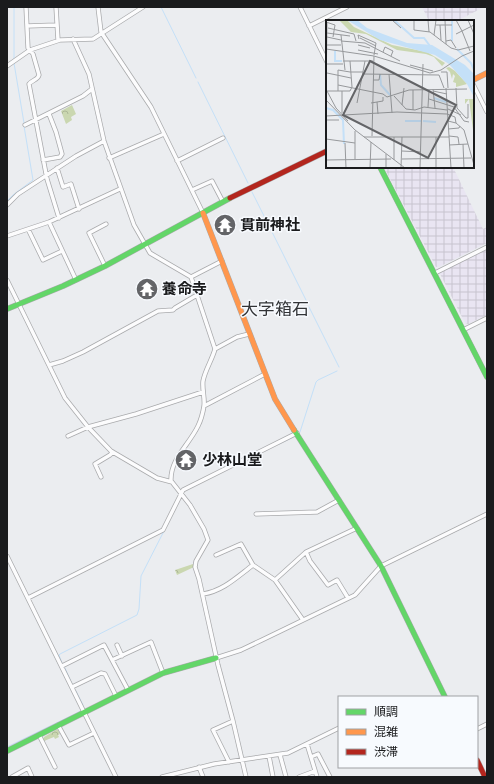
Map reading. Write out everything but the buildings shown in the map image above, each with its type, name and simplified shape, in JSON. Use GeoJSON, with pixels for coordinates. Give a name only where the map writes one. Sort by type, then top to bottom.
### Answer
{"type":"FeatureCollection","features":[{"type":"Feature","properties":{"kind":"street"},"geometry":{"type":"LineString","coordinates":[[26,7],[28,45],[33,54],[39,75],[38,79],[29,84],[46,175],[59,218]]}},
{"type":"Feature","properties":{"kind":"street"},"geometry":{"type":"LineString","coordinates":[[56,7],[58,40]]}},
{"type":"Feature","properties":{"kind":"street"},"geometry":{"type":"LineString","coordinates":[[98,7],[100,31],[148,102],[203,212],[275,398],[381,566],[446,696]]}},
{"type":"Feature","properties":{"kind":"street"},"geometry":{"type":"LineString","coordinates":[[7,66],[30,50],[58,40],[91,39],[102,34],[143,7]]}},
{"type":"Feature","properties":{"kind":"street"},"geometry":{"type":"LineString","coordinates":[[300,7],[326,60]]}},
{"type":"Feature","properties":{"kind":"street"},"geometry":{"type":"LineString","coordinates":[[309,26],[346,7]]}},
{"type":"Feature","properties":{"kind":"street"},"geometry":{"type":"LineString","coordinates":[[27,26],[56,25]]}},
{"type":"Feature","properties":{"kind":"street"},"geometry":{"type":"LineString","coordinates":[[73,39],[86,67],[109,158],[134,225],[150,253],[191,277],[214,349],[213,357],[203,381],[204,406],[198,427],[174,464],[170,474],[170,481]]}},
{"type":"Feature","properties":{"kind":"street"},"geometry":{"type":"LineString","coordinates":[[474,80],[487,73]]}},
{"type":"Feature","properties":{"kind":"street"},"geometry":{"type":"LineString","coordinates":[[474,86],[487,112]]}},
{"type":"Feature","properties":{"kind":"street"},"geometry":{"type":"LineString","coordinates":[[25,126],[83,96],[92,89]]}},
{"type":"Feature","properties":{"kind":"street"},"geometry":{"type":"LineString","coordinates":[[43,160],[60,157],[62,154],[49,114]]}},
{"type":"Feature","properties":{"kind":"street"},"geometry":{"type":"LineString","coordinates":[[109,158],[164,134]]}},
{"type":"Feature","properties":{"kind":"street"},"geometry":{"type":"LineString","coordinates":[[177,161],[223,138]]}},
{"type":"Feature","properties":{"kind":"street"},"geometry":{"type":"LineString","coordinates":[[7,205],[18,194],[46,175],[76,156],[104,141]]}},
{"type":"Feature","properties":{"kind":"street"},"geometry":{"type":"LineString","coordinates":[[7,309],[105,266],[203,212],[326,151]]}},
{"type":"Feature","properties":{"kind":"street"},"geometry":{"type":"LineString","coordinates":[[57,168],[63,187],[71,184],[79,209]]}},
{"type":"Feature","properties":{"kind":"street"},"geometry":{"type":"LineString","coordinates":[[381,168],[487,377]]}},
{"type":"Feature","properties":{"kind":"street"},"geometry":{"type":"LineString","coordinates":[[192,190],[212,181],[223,202]]}},
{"type":"Feature","properties":{"kind":"street"},"geometry":{"type":"LineString","coordinates":[[7,236],[59,218],[120,189]]}},
{"type":"Feature","properties":{"kind":"street"},"geometry":{"type":"LineString","coordinates":[[49,222],[76,280]]}},
{"type":"Feature","properties":{"kind":"street"},"geometry":{"type":"LineString","coordinates":[[105,266],[89,233],[106,224]]}},
{"type":"Feature","properties":{"kind":"street"},"geometry":{"type":"LineString","coordinates":[[28,230],[43,260],[62,251]]}},
{"type":"Feature","properties":{"kind":"street"},"geometry":{"type":"LineString","coordinates":[[435,273],[487,247]]}},
{"type":"Feature","properties":{"kind":"street"},"geometry":{"type":"LineString","coordinates":[[191,277],[222,262]]}},
{"type":"Feature","properties":{"kind":"street"},"geometry":{"type":"LineString","coordinates":[[7,280],[65,398],[88,427],[113,452],[157,478],[170,481],[182,493],[204,529],[208,540],[195,565],[203,594],[216,658],[246,777]]}},
{"type":"Feature","properties":{"kind":"street"},"geometry":{"type":"LineString","coordinates":[[49,365],[63,361],[83,352],[158,311],[174,310],[197,295]]}},
{"type":"Feature","properties":{"kind":"street"},"geometry":{"type":"LineString","coordinates":[[463,330],[487,318]]}},
{"type":"Feature","properties":{"kind":"street"},"geometry":{"type":"LineString","coordinates":[[214,349],[237,337],[249,334]]}},
{"type":"Feature","properties":{"kind":"street"},"geometry":{"type":"LineString","coordinates":[[204,406],[265,374]]}},
{"type":"Feature","properties":{"kind":"street"},"geometry":{"type":"LineString","coordinates":[[68,436],[88,427],[136,414],[203,392]]}},
{"type":"Feature","properties":{"kind":"street"},"geometry":{"type":"LineString","coordinates":[[28,598],[163,530],[183,490],[297,433]]}},
{"type":"Feature","properties":{"kind":"street"},"geometry":{"type":"LineString","coordinates":[[101,477],[95,464],[113,452]]}},
{"type":"Feature","properties":{"kind":"street"},"geometry":{"type":"LineString","coordinates":[[256,514],[317,512],[339,500]]}},
{"type":"Feature","properties":{"kind":"street"},"geometry":{"type":"LineString","coordinates":[[7,751],[163,673],[241,650],[355,595],[381,566],[487,514]]}},
{"type":"Feature","properties":{"kind":"street"},"geometry":{"type":"LineString","coordinates":[[275,580],[306,552],[356,528]]}},
{"type":"Feature","properties":{"kind":"street"},"geometry":{"type":"LineString","coordinates":[[216,554],[241,544],[253,565],[275,580],[303,620]]}},
{"type":"Feature","properties":{"kind":"street"},"geometry":{"type":"LineString","coordinates":[[306,552],[310,561],[328,585],[337,580],[348,598]]}},
{"type":"Feature","properties":{"kind":"street"},"geometry":{"type":"LineString","coordinates":[[7,556],[116,777]]}},
{"type":"Feature","properties":{"kind":"street"},"geometry":{"type":"LineString","coordinates":[[203,594],[214,592],[229,584],[253,565]]}},
{"type":"Feature","properties":{"kind":"street"},"geometry":{"type":"LineString","coordinates":[[112,660],[151,642],[163,673]]}},
{"type":"Feature","properties":{"kind":"street"},"geometry":{"type":"LineString","coordinates":[[62,666],[104,645],[128,690]]}},
{"type":"Feature","properties":{"kind":"street"},"geometry":{"type":"LineString","coordinates":[[117,645],[122,656]]}},
{"type":"Feature","properties":{"kind":"street"},"geometry":{"type":"LineString","coordinates":[[72,688],[101,673],[105,674],[116,696]]}},
{"type":"Feature","properties":{"kind":"street"},"geometry":{"type":"LineString","coordinates":[[229,762],[213,730],[233,721]]}},
{"type":"Feature","properties":{"kind":"street"},"geometry":{"type":"LineString","coordinates":[[58,725],[69,745],[94,733]]}},
{"type":"Feature","properties":{"kind":"street"},"geometry":{"type":"LineString","coordinates":[[162,777],[199,767],[288,753],[338,728]]}},
{"type":"Feature","properties":{"kind":"street"},"geometry":{"type":"LineString","coordinates":[[39,735],[55,767]]}},
{"type":"Feature","properties":{"kind":"street"},"geometry":{"type":"LineString","coordinates":[[307,744],[317,777]]}},
{"type":"Feature","properties":{"kind":"street"},"geometry":{"type":"LineString","coordinates":[[311,757],[318,754],[330,777]]}},
{"type":"Feature","properties":{"kind":"street"},"geometry":{"type":"LineString","coordinates":[[280,755],[286,777]]}},
{"type":"Feature","properties":{"kind":"street"},"geometry":{"type":"LineString","coordinates":[[269,756],[273,777]]}},
{"type":"Feature","properties":{"kind":"street"},"geometry":{"type":"LineString","coordinates":[[478,762],[485,777]]}},
{"type":"Feature","properties":{"kind":"street"},"geometry":{"type":"LineString","coordinates":[[199,767],[203,777]]}},
{"type":"Feature","properties":{"kind":"street"},"geometry":{"type":"LineString","coordinates":[[12,777],[28,768],[32,777]]}},
{"type":"Feature","properties":{"kind":"street"},"geometry":{"type":"LineString","coordinates":[[299,777],[315,771]]}},
{"type":"Feature","properties":{"kind":"shaded area"},"geometry":{"type":"Polygon","coordinates":[[[422,7],[484,7],[459,20],[428,20],[422,7]]]}},
{"type":"Feature","properties":{"kind":"shaded area"},"geometry":{"type":"Polygon","coordinates":[[[385,168],[453,168],[483,229],[487,227],[487,243],[439,267],[436,267],[385,168]]]}},
{"type":"Feature","properties":{"kind":"shaded area"},"geometry":{"type":"Polygon","coordinates":[[[487,249],[487,315],[468,324],[465,323],[440,274],[441,271],[487,249]]]}},
{"type":"Feature","properties":{"kind":"green space"},"geometry":{"type":"Polygon","coordinates":[[[72,105],[76,114],[71,117],[72,120],[66,124],[61,111],[72,105]]]}},
{"type":"Feature","properties":{"kind":"green space"},"geometry":{"type":"Polygon","coordinates":[[[193,564],[194,567],[177,575],[175,570],[193,564]]]}},
{"type":"Feature","properties":{"kind":"green space"},"geometry":{"type":"Polygon","coordinates":[[[58,730],[60,734],[58,735],[59,737],[55,739],[54,737],[44,741],[44,737],[58,730]]]}},
{"type":"Feature","properties":{"kind":"waterway"},"geometry":{"type":"LineString","coordinates":[[14,7],[14,59]]}},
{"type":"Feature","properties":{"kind":"waterway"},"geometry":{"type":"LineString","coordinates":[[161,7],[196,78]]}},
{"type":"Feature","properties":{"kind":"waterway"},"geometry":{"type":"LineString","coordinates":[[14,63],[24,123]]}},
{"type":"Feature","properties":{"kind":"waterway"},"geometry":{"type":"LineString","coordinates":[[198,82],[248,183]]}},
{"type":"Feature","properties":{"kind":"waterway"},"geometry":{"type":"LineString","coordinates":[[7,201],[33,180],[24,126]]}},
{"type":"Feature","properties":{"kind":"waterway"},"geometry":{"type":"LineString","coordinates":[[252,192],[308,304]]}},
{"type":"Feature","properties":{"kind":"waterway"},"geometry":{"type":"LineString","coordinates":[[309,307],[339,367]]}},
{"type":"Feature","properties":{"kind":"waterway"},"geometry":{"type":"LineString","coordinates":[[300,432],[316,382],[337,371]]}},
{"type":"Feature","properties":{"kind":"waterway"},"geometry":{"type":"LineString","coordinates":[[279,444],[295,436]]}},
{"type":"Feature","properties":{"kind":"waterway"},"geometry":{"type":"LineString","coordinates":[[178,503],[181,498]]}},
{"type":"Feature","properties":{"kind":"waterway"},"geometry":{"type":"LineString","coordinates":[[62,663],[60,654],[137,615],[139,609],[141,576],[164,531]]}},
{"type":"Feature","properties":{"kind":"waterway"},"geometry":{"type":"LineString","coordinates":[[65,668],[72,684]]}},
{"type":"Feature","properties":{"kind":"waterway"},"geometry":{"type":"LineString","coordinates":[[76,691],[83,705]]}},
{"type":"Feature","properties":{"kind":"waterway"},"geometry":{"type":"LineString","coordinates":[[7,747],[81,711]]}},
{"type":"Feature","properties":{"kind":"traffic: fast"},"geometry":{"type":"LineString","coordinates":[[381,168],[487,377]]}},
{"type":"Feature","properties":{"kind":"traffic: fast"},"geometry":{"type":"LineString","coordinates":[[7,309],[63,286],[105,266],[230,198]]}},
{"type":"Feature","properties":{"kind":"traffic: fast"},"geometry":{"type":"LineString","coordinates":[[294,430],[381,566],[445,696]]}},
{"type":"Feature","properties":{"kind":"traffic: fast"},"geometry":{"type":"LineString","coordinates":[[7,751],[163,673],[216,658]]}},
{"type":"Feature","properties":{"kind":"traffic: slow"},"geometry":{"type":"LineString","coordinates":[[474,80],[487,73]]}},
{"type":"Feature","properties":{"kind":"traffic: slow"},"geometry":{"type":"LineString","coordinates":[[203,213],[275,399],[294,430]]}},
{"type":"Feature","properties":{"kind":"traffic: jam"},"geometry":{"type":"LineString","coordinates":[[230,198],[326,151]]}},
{"type":"Feature","properties":{"kind":"traffic: jam"},"geometry":{"type":"LineString","coordinates":[[478,762],[485,777]]}},
{"type":"Feature","properties":{"kind":"place","name":"貫前神社"},"geometry":{"type":"Point","coordinates":[225,225]}},
{"type":"Feature","properties":{"kind":"place","name":"養命寺"},"geometry":{"type":"Point","coordinates":[147,289]}},
{"type":"Feature","properties":{"kind":"place","name":"少林山堂"},"geometry":{"type":"Point","coordinates":[186,460]}},
{"type":"Feature","properties":{"kind":"district","name":"大字箱石"},"geometry":{"type":"Point","coordinates":[275,309]}}]}
